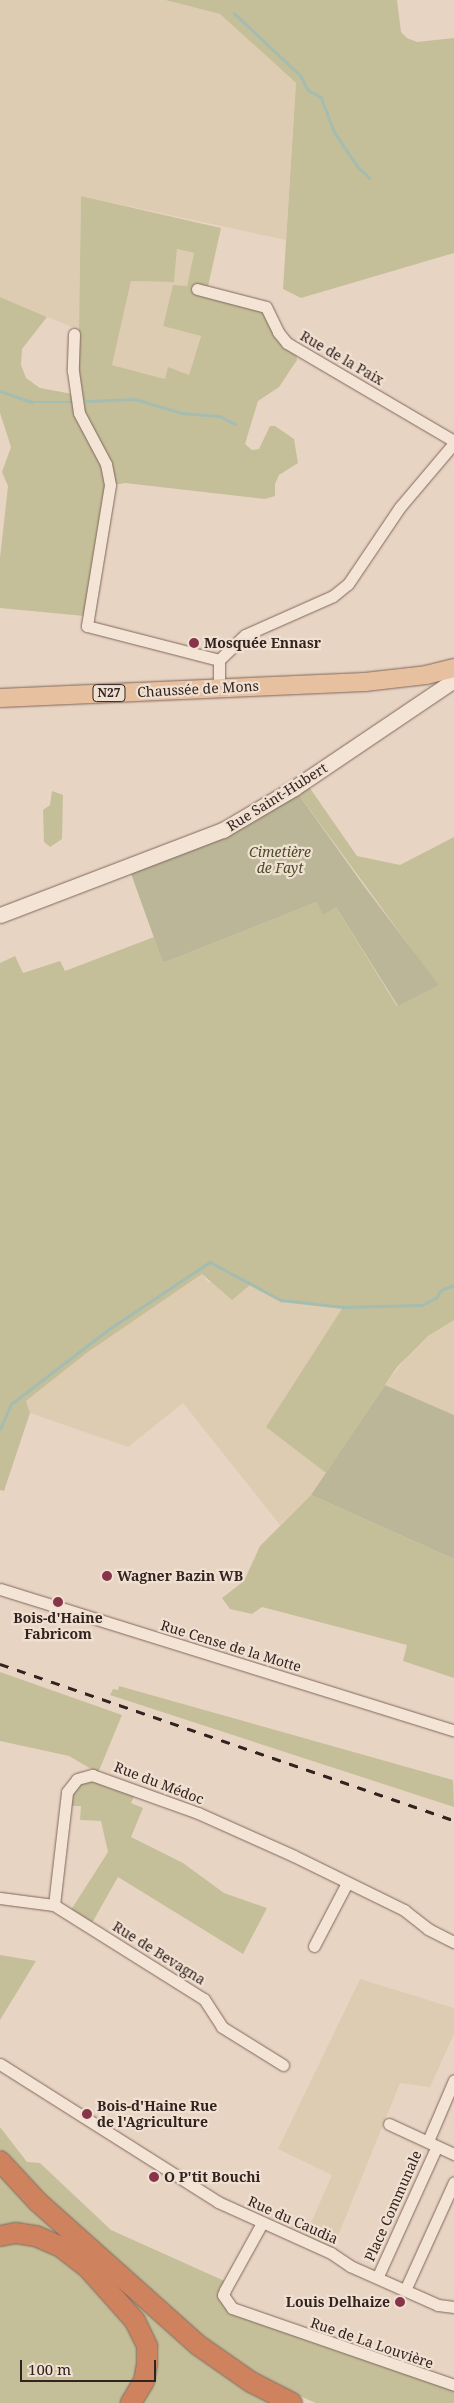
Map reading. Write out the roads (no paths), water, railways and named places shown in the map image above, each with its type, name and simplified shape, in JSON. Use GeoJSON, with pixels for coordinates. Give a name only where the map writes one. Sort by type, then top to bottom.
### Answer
{"type":"FeatureCollection","features":[{"type":"Feature","properties":{"kind":"highway"},"geometry":{"type":"LineString","coordinates":[[0,2162],[51,2214],[198,2345],[252,2382],[292,2403]]}},
{"type":"Feature","properties":{"kind":"highway"},"geometry":{"type":"LineString","coordinates":[[0,2236],[16,2233],[36,2236],[61,2247],[88,2268],[135,2321],[147,2346],[147,2364],[144,2381],[131,2403]]}},
{"type":"Feature","properties":{"kind":"main road","name":"N27"},"geometry":{"type":"LineString","coordinates":[[395,680],[449,674]]}},
{"type":"Feature","properties":{"kind":"main road","name":"Chaussée de Mons"},"geometry":{"type":"LineString","coordinates":[[0,698],[395,680]]}},
{"type":"Feature","properties":{"kind":"street","name":"Rue de la Paix"},"geometry":{"type":"LineString","coordinates":[[197,289],[266,307],[278,332],[287,344],[454,442]]}},
{"type":"Feature","properties":{"kind":"street"},"geometry":{"type":"LineString","coordinates":[[74,334],[73,371],[79,413],[106,464],[110,485],[96,587],[87,626],[219,660]]}},
{"type":"Feature","properties":{"kind":"street"},"geometry":{"type":"LineString","coordinates":[[219,688],[219,660],[254,630],[333,596],[348,584],[400,507],[454,442]]}},
{"type":"Feature","properties":{"kind":"street","name":"Rue Saint-Hubert"},"geometry":{"type":"LineString","coordinates":[[0,915],[223,830],[287,793],[424,696],[449,674]]}},
{"type":"Feature","properties":{"kind":"street"},"geometry":{"type":"LineString","coordinates":[[395,680],[419,681],[424,696]]}},
{"type":"Feature","properties":{"kind":"street","name":"Rue Cense de la Motte"},"geometry":{"type":"LineString","coordinates":[[0,1589],[454,1730]]}},
{"type":"Feature","properties":{"kind":"street","name":"Rue du Médoc"},"geometry":{"type":"LineString","coordinates":[[54,1905],[68,1792],[78,1779],[92,1775],[198,1813],[404,1910],[428,1929],[454,1942]]}},
{"type":"Feature","properties":{"kind":"street"},"geometry":{"type":"LineString","coordinates":[[314,1946],[347,1883]]}},
{"type":"Feature","properties":{"kind":"street","name":"Rue de Bevagna"},"geometry":{"type":"LineString","coordinates":[[0,1898],[54,1905],[204,1999],[222,2027],[283,2065]]}},
{"type":"Feature","properties":{"kind":"street","name":"Rue du Caudia"},"geometry":{"type":"LineString","coordinates":[[0,2064],[218,2202],[406,2288],[438,2305],[454,2307]]}},
{"type":"Feature","properties":{"kind":"street"},"geometry":{"type":"LineString","coordinates":[[432,2145],[454,2080]]}},
{"type":"Feature","properties":{"kind":"street","name":"Place Communale"},"geometry":{"type":"LineString","coordinates":[[389,2124],[454,2154]]}},
{"type":"Feature","properties":{"kind":"street","name":"Place Communale"},"geometry":{"type":"LineString","coordinates":[[378,2276],[432,2145]]}},
{"type":"Feature","properties":{"kind":"street"},"geometry":{"type":"LineString","coordinates":[[406,2288],[454,2182]]}},
{"type":"Feature","properties":{"kind":"street","name":"Rue de La Louvière"},"geometry":{"type":"LineString","coordinates":[[262,2222],[224,2290],[224,2295],[232,2308],[454,2385]]}},
{"type":"Feature","properties":{"kind":"waterway"},"geometry":{"type":"LineString","coordinates":[[234,13],[301,76],[308,90],[321,97],[335,133],[358,167],[370,178]]}},
{"type":"Feature","properties":{"kind":"waterway"},"geometry":{"type":"LineString","coordinates":[[0,391],[32,402],[73,402]]}},
{"type":"Feature","properties":{"kind":"waterway"},"geometry":{"type":"LineString","coordinates":[[87,401],[135,399],[182,413],[220,416],[235,424]]}},
{"type":"Feature","properties":{"kind":"waterway"},"geometry":{"type":"LineString","coordinates":[[0,1429],[11,1404],[109,1329],[210,1262],[281,1300],[343,1307],[422,1305],[436,1298],[441,1290],[454,1285]]}},
{"type":"Feature","properties":{"kind":"railway"},"geometry":{"type":"LineString","coordinates":[[0,1664],[454,1820]]}},
{"type":"Feature","properties":{"kind":"place","name":"Mosquée Ennasr"},"geometry":{"type":"Point","coordinates":[194,643]}},
{"type":"Feature","properties":{"kind":"place","name":"Wagner Bazin WB"},"geometry":{"type":"Point","coordinates":[107,1576]}},
{"type":"Feature","properties":{"kind":"place","name":"Bois-d'Haine Fabricom"},"geometry":{"type":"Point","coordinates":[58,1602]}},
{"type":"Feature","properties":{"kind":"place","name":"Bois-d'Haine Rue de l'Agriculture"},"geometry":{"type":"Point","coordinates":[87,2114]}},
{"type":"Feature","properties":{"kind":"place","name":"O P'tit Bouchi"},"geometry":{"type":"Point","coordinates":[154,2177]}},
{"type":"Feature","properties":{"kind":"place","name":"Louis Delhaize"},"geometry":{"type":"Point","coordinates":[400,2302]}},
{"type":"Feature","properties":{"kind":"park label","name":"Cimetière de Fayt"},"geometry":{"type":"Point","coordinates":[280,860]}}]}
